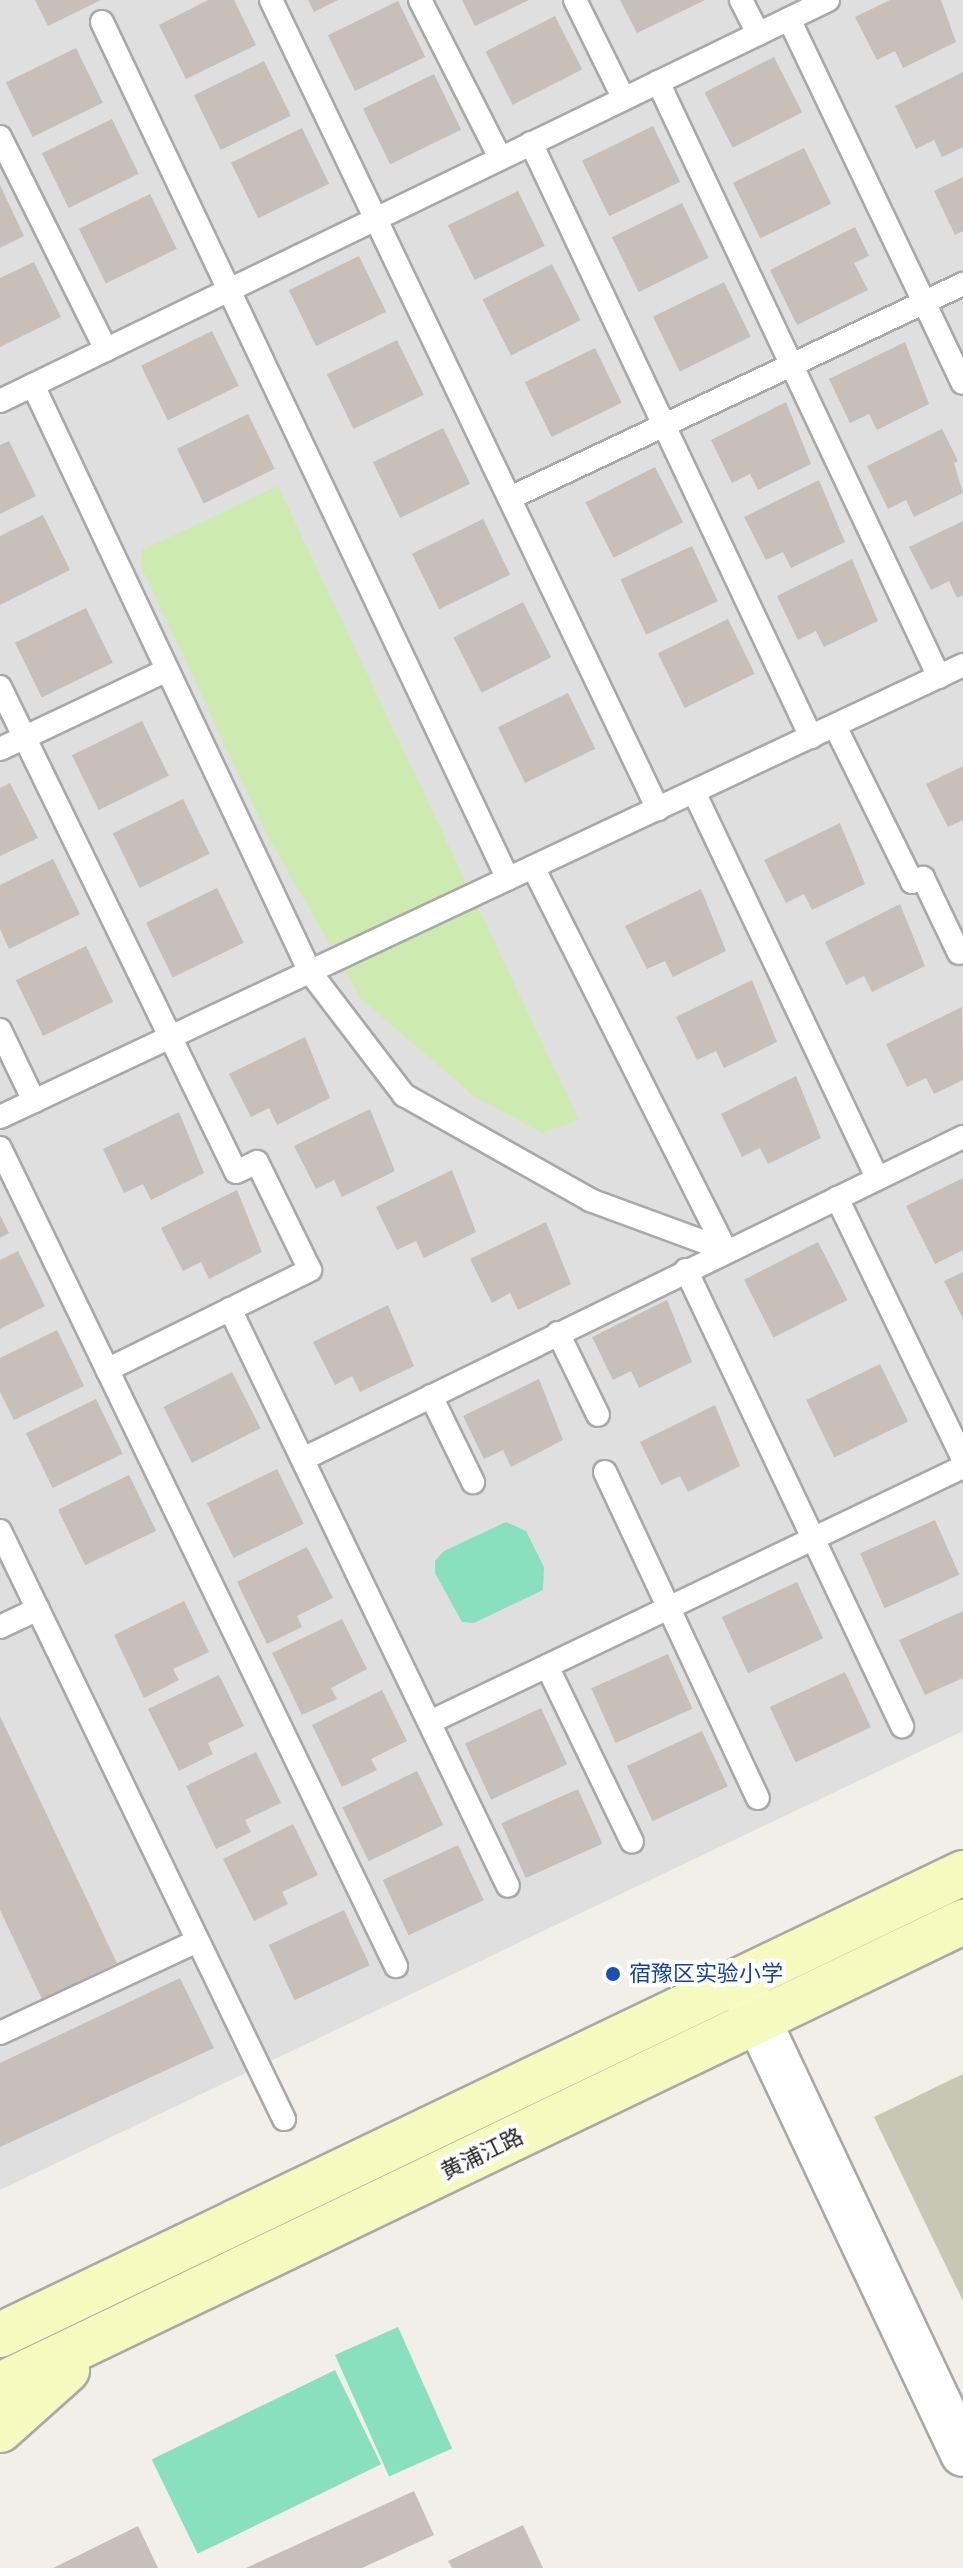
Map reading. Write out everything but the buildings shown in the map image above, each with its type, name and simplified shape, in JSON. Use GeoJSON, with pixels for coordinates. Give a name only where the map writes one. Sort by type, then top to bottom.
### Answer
{"type":"FeatureCollection","features":[{"type":"Feature","properties":{"kind":"street","name":"黄浦江路"},"geometry":{"type":"LineString","coordinates":[[0,2335],[79,2300],[738,1978],[963,1873]]}},
{"type":"Feature","properties":{"kind":"street","name":"黄浦江路"},"geometry":{"type":"LineString","coordinates":[[0,2385],[100,2341],[963,1922]]}},
{"type":"Feature","properties":{"kind":"street"},"geometry":{"type":"LineString","coordinates":[[738,1978],[760,2018],[963,2454]]}},
{"type":"Feature","properties":{"kind":"street"},"geometry":{"type":"LineString","coordinates":[[0,2327],[79,2300]]}},
{"type":"Feature","properties":{"kind":"street"},"geometry":{"type":"LineString","coordinates":[[0,2430],[100,2341]]}},
{"type":"Feature","properties":{"kind":"lane"},"geometry":{"type":"LineString","coordinates":[[271,0],[658,809]]}},
{"type":"Feature","properties":{"kind":"lane"},"geometry":{"type":"LineString","coordinates":[[420,0],[500,158]]}},
{"type":"Feature","properties":{"kind":"lane"},"geometry":{"type":"LineString","coordinates":[[575,0],[624,99]]}},
{"type":"Feature","properties":{"kind":"lane"},"geometry":{"type":"LineString","coordinates":[[741,0],[758,34]]}},
{"type":"Feature","properties":{"kind":"lane"},"geometry":{"type":"LineString","coordinates":[[0,401],[828,0]]}},
{"type":"Feature","properties":{"kind":"lane"},"geometry":{"type":"LineString","coordinates":[[789,19],[963,383]]}},
{"type":"Feature","properties":{"kind":"lane"},"geometry":{"type":"LineString","coordinates":[[102,22],[508,879]]}},
{"type":"Feature","properties":{"kind":"lane"},"geometry":{"type":"LineString","coordinates":[[658,82],[939,677]]}},
{"type":"Feature","properties":{"kind":"lane"},"geometry":{"type":"LineString","coordinates":[[0,137],[106,350]]}},
{"type":"Feature","properties":{"kind":"lane"},"geometry":{"type":"LineString","coordinates":[[531,143],[811,737]]}},
{"type":"Feature","properties":{"kind":"lane"},"geometry":{"type":"LineString","coordinates":[[510,498],[963,284]]}},
{"type":"Feature","properties":{"kind":"lane"},"geometry":{"type":"LineString","coordinates":[[33,385],[310,972],[404,1095],[590,1200],[726,1250]]}},
{"type":"Feature","properties":{"kind":"lane"},"geometry":{"type":"LineString","coordinates":[[0,1117],[963,665]]}},
{"type":"Feature","properties":{"kind":"lane"},"geometry":{"type":"LineString","coordinates":[[0,749],[167,670]]}},
{"type":"Feature","properties":{"kind":"lane"},"geometry":{"type":"LineString","coordinates":[[0,687],[236,1172],[257,1162],[310,1270],[107,1370]]}},
{"type":"Feature","properties":{"kind":"lane"},"geometry":{"type":"LineString","coordinates":[[835,726],[912,882],[923,878],[959,953]]}},
{"type":"Feature","properties":{"kind":"lane"},"geometry":{"type":"LineString","coordinates":[[694,792],[877,1178]]}},
{"type":"Feature","properties":{"kind":"lane"},"geometry":{"type":"LineString","coordinates":[[533,867],[726,1250]]}},
{"type":"Feature","properties":{"kind":"lane"},"geometry":{"type":"LineString","coordinates":[[0,1030],[34,1101]]}},
{"type":"Feature","properties":{"kind":"lane"},"geometry":{"type":"LineString","coordinates":[[303,1459],[963,1137]]}},
{"type":"Feature","properties":{"kind":"lane"},"geometry":{"type":"LineString","coordinates":[[0,1148],[396,1966]]}},
{"type":"Feature","properties":{"kind":"lane"},"geometry":{"type":"LineString","coordinates":[[837,1198],[963,1459]]}},
{"type":"Feature","properties":{"kind":"lane"},"geometry":{"type":"LineString","coordinates":[[686,1270],[902,1726]]}},
{"type":"Feature","properties":{"kind":"lane"},"geometry":{"type":"LineString","coordinates":[[230,1309],[508,1886]]}},
{"type":"Feature","properties":{"kind":"lane"},"geometry":{"type":"LineString","coordinates":[[558,1333],[598,1415]]}},
{"type":"Feature","properties":{"kind":"lane"},"geometry":{"type":"LineString","coordinates":[[431,1396],[473,1482]]}},
{"type":"Feature","properties":{"kind":"lane"},"geometry":{"type":"LineString","coordinates":[[430,1722],[963,1467]]}},
{"type":"Feature","properties":{"kind":"lane"},"geometry":{"type":"LineString","coordinates":[[605,1472],[758,1798]]}},
{"type":"Feature","properties":{"kind":"lane"},"geometry":{"type":"LineString","coordinates":[[0,1531],[284,2119]]}},
{"type":"Feature","properties":{"kind":"lane"},"geometry":{"type":"LineString","coordinates":[[0,1627],[38,1609]]}},
{"type":"Feature","properties":{"kind":"lane"},"geometry":{"type":"LineString","coordinates":[[547,1666],[632,1842]]}},
{"type":"Feature","properties":{"kind":"lane"},"geometry":{"type":"LineString","coordinates":[[0,2033],[197,1941]]}},
{"type":"Feature","properties":{"kind":"shaded area"},"geometry":{"type":"Polygon","coordinates":[[[0,0],[963,0],[963,1731],[0,2190],[0,0]]]}},
{"type":"Feature","properties":{"kind":"shaded area"},"geometry":{"type":"Polygon","coordinates":[[[963,2074],[963,2301],[874,2117],[963,2074]]]}},
{"type":"Feature","properties":{"kind":"green space"},"geometry":{"type":"Polygon","coordinates":[[[278,486],[579,1120],[542,1133],[475,1097],[361,999],[267,835],[141,566],[142,550],[278,486]]]}},
{"type":"Feature","properties":{"kind":"green space"},"geometry":{"type":"Polygon","coordinates":[[[506,1522],[526,1531],[544,1567],[543,1590],[474,1623],[462,1622],[435,1573],[435,1561],[444,1551],[506,1522]]]}},
{"type":"Feature","properties":{"kind":"green space"},"geometry":{"type":"Polygon","coordinates":[[[398,2327],[452,2449],[389,2477],[335,2355],[398,2327]]]}},
{"type":"Feature","properties":{"kind":"green space"},"geometry":{"type":"Polygon","coordinates":[[[335,2370],[381,2464],[198,2554],[152,2459],[335,2370]]]}},
{"type":"Feature","properties":{"kind":"place","name":"宿豫区实验小学"},"geometry":{"type":"Point","coordinates":[613,1974]}}]}
